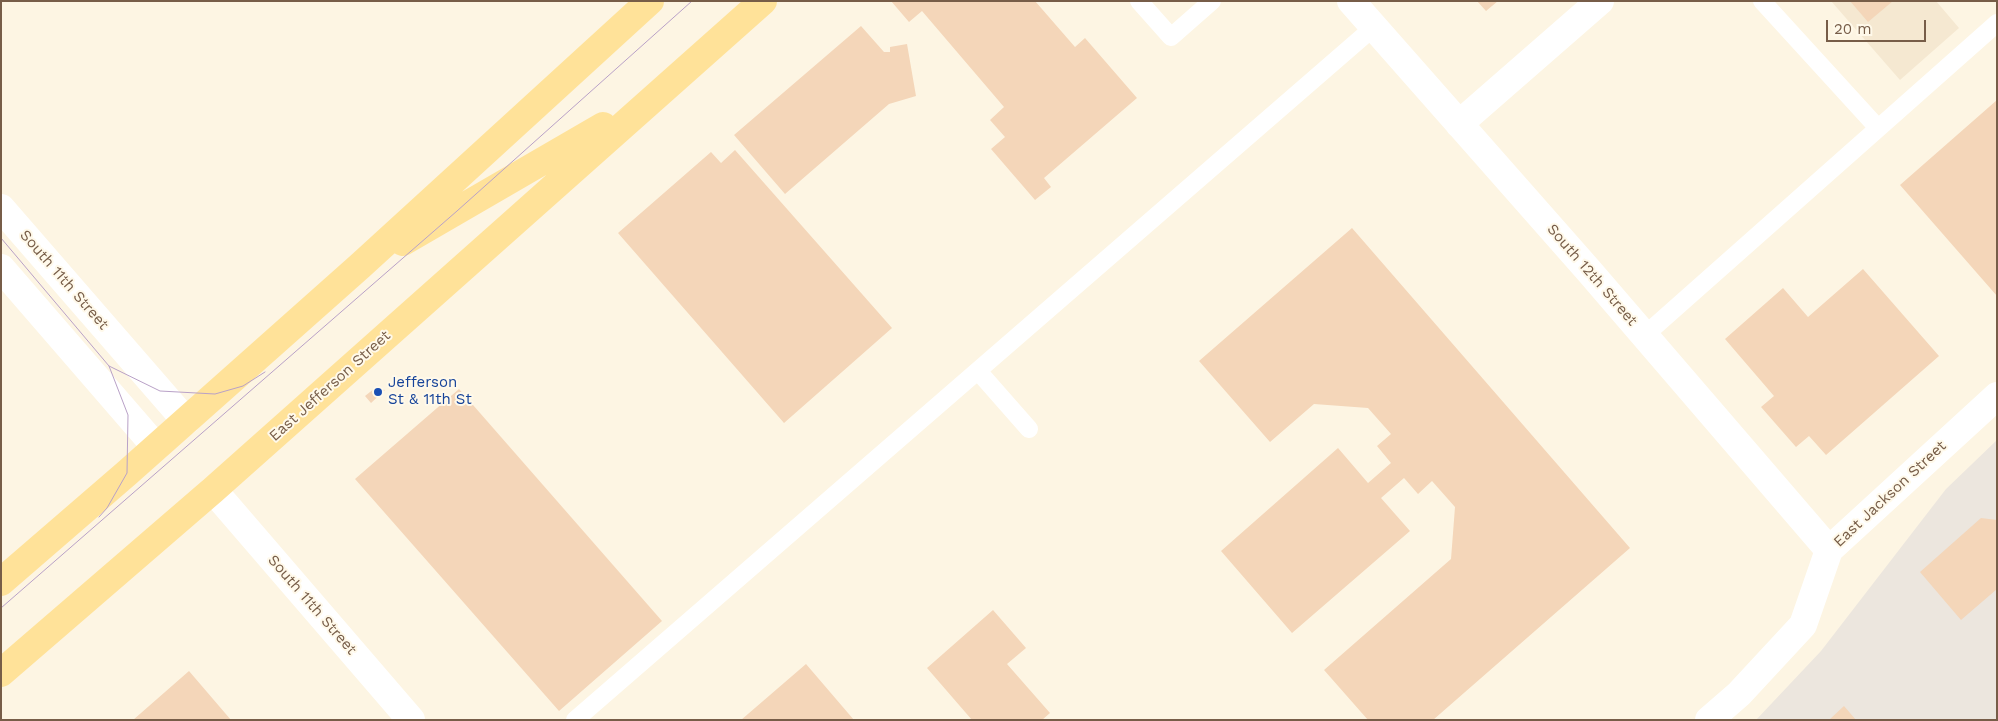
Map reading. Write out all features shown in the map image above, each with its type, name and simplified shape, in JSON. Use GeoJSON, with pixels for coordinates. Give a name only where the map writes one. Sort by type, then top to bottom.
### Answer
{"type":"FeatureCollection","features":[{"type":"Feature","properties":{"kind":"main road","name":"East Jefferson Street"},"geometry":{"type":"LineString","coordinates":[[1,582],[360,266],[650,1]]}},
{"type":"Feature","properties":{"kind":"main road","name":"East Jefferson Street"},"geometry":{"type":"LineString","coordinates":[[1,673],[213,490],[762,1]]}},
{"type":"Feature","properties":{"kind":"main road","name":"East Jefferson Street"},"geometry":{"type":"LineString","coordinates":[[360,266],[656,96]]}},
{"type":"Feature","properties":{"kind":"street","name":"South 12th Street"},"geometry":{"type":"LineString","coordinates":[[1351,1],[1645,335],[1829,550]]}},
{"type":"Feature","properties":{"kind":"street"},"geometry":{"type":"LineString","coordinates":[[1459,124],[1600,1]]}},
{"type":"Feature","properties":{"kind":"street","name":"South 11th Street"},"geometry":{"type":"LineString","coordinates":[[3,212],[186,421]]}},
{"type":"Feature","properties":{"kind":"street"},"geometry":{"type":"LineString","coordinates":[[1,268],[156,447]]}},
{"type":"Feature","properties":{"kind":"street","name":"East Jackson Street"},"geometry":{"type":"LineString","coordinates":[[1709,720],[1739,694],[1803,626],[1829,550],[1997,396]]}},
{"type":"Feature","properties":{"kind":"street","name":"South 11th Street"},"geometry":{"type":"LineString","coordinates":[[213,490],[411,720]]}},
{"type":"Feature","properties":{"kind":"lane"},"geometry":{"type":"LineString","coordinates":[[1139,1],[1171,37],[1212,1]]}},
{"type":"Feature","properties":{"kind":"lane"},"geometry":{"type":"LineString","coordinates":[[1762,1],[1878,128]]}},
{"type":"Feature","properties":{"kind":"lane"},"geometry":{"type":"LineString","coordinates":[[1645,335],[1997,23]]}},
{"type":"Feature","properties":{"kind":"lane"},"geometry":{"type":"LineString","coordinates":[[575,720],[1374,27]]}},
{"type":"Feature","properties":{"kind":"lane"},"geometry":{"type":"LineString","coordinates":[[978,371],[1029,430]]}},
{"type":"Feature","properties":{"kind":"shaded area"},"geometry":{"type":"Polygon","coordinates":[[[1831,1],[1936,1],[1959,28],[1900,80],[1831,1]]]}},
{"type":"Feature","properties":{"kind":"shaded area"},"geometry":{"type":"Polygon","coordinates":[[[1997,440],[1997,720],[1756,720],[1821,651],[1946,489],[1997,440]]]}},
{"type":"Feature","properties":{"kind":"building"},"geometry":{"type":"Polygon","coordinates":[[[891,1],[1035,1],[1075,47],[1085,38],[1137,98],[1044,178],[1051,187],[1035,200],[991,149],[1005,137],[990,120],[1004,107],[922,11],[909,22],[891,1]]]}},
{"type":"Feature","properties":{"kind":"building"},"geometry":{"type":"Polygon","coordinates":[[[1477,1],[1498,1],[1486,11],[1477,1]]]}},
{"type":"Feature","properties":{"kind":"building"},"geometry":{"type":"Polygon","coordinates":[[[1850,1],[1893,1],[1868,22],[1850,1]]]}},
{"type":"Feature","properties":{"kind":"building"},"geometry":{"type":"Polygon","coordinates":[[[861,26],[884,52],[890,52],[890,47],[907,44],[916,96],[889,104],[785,194],[734,135],[861,26]]]}},
{"type":"Feature","properties":{"kind":"building"},"geometry":{"type":"Polygon","coordinates":[[[1997,100],[1997,296],[1900,185],[1997,100]]]}},
{"type":"Feature","properties":{"kind":"building"},"geometry":{"type":"Polygon","coordinates":[[[735,150],[892,328],[784,423],[618,233],[711,152],[721,163],[735,150]]]}},
{"type":"Feature","properties":{"kind":"building"},"geometry":{"type":"Polygon","coordinates":[[[1352,228],[1630,548],[1433,720],[1368,720],[1324,670],[1451,559],[1455,507],[1432,481],[1418,494],[1404,478],[1381,498],[1410,531],[1292,633],[1221,551],[1338,448],[1368,483],[1391,463],[1377,446],[1391,434],[1368,408],[1314,404],[1270,442],[1199,361],[1352,228]]]}},
{"type":"Feature","properties":{"kind":"building"},"geometry":{"type":"Polygon","coordinates":[[[1863,269],[1939,356],[1826,455],[1809,436],[1796,447],[1761,407],[1774,396],[1725,339],[1783,288],[1808,317],[1863,269]]]}},
{"type":"Feature","properties":{"kind":"building"},"geometry":{"type":"Polygon","coordinates":[[[375,388],[385,390],[371,403],[365,396],[375,388]]]}},
{"type":"Feature","properties":{"kind":"building"},"geometry":{"type":"Polygon","coordinates":[[[459,389],[662,621],[559,711],[355,479],[459,389]]]}},
{"type":"Feature","properties":{"kind":"building"},"geometry":{"type":"Polygon","coordinates":[[[1981,518],[1997,520],[1997,589],[1961,620],[1920,572],[1981,518]]]}},
{"type":"Feature","properties":{"kind":"building"},"geometry":{"type":"Polygon","coordinates":[[[993,610],[1026,648],[1007,664],[1050,713],[1042,720],[972,720],[927,668],[993,610]]]}},
{"type":"Feature","properties":{"kind":"building"},"geometry":{"type":"Polygon","coordinates":[[[806,664],[854,720],[741,720],[806,664]]]}},
{"type":"Feature","properties":{"kind":"building"},"geometry":{"type":"Polygon","coordinates":[[[189,671],[231,720],[133,720],[189,671]]]}},
{"type":"Feature","properties":{"kind":"building"},"geometry":{"type":"Polygon","coordinates":[[[1844,706],[1856,720],[1829,720],[1844,706]]]}},
{"type":"Feature","properties":{"kind":"tram line"},"geometry":{"type":"LineString","coordinates":[[1,608],[457,211],[692,1]]}},
{"type":"Feature","properties":{"kind":"tram line"},"geometry":{"type":"LineString","coordinates":[[1,238],[109,366],[128,415],[127,473],[107,508],[99,517]]}},
{"type":"Feature","properties":{"kind":"tram line"},"geometry":{"type":"LineString","coordinates":[[109,366],[160,391],[215,394],[243,386],[265,372]]}},
{"type":"Feature","properties":{"kind":"place","name":"Jefferson St & 11th St"},"geometry":{"type":"Point","coordinates":[378,392]}}]}
